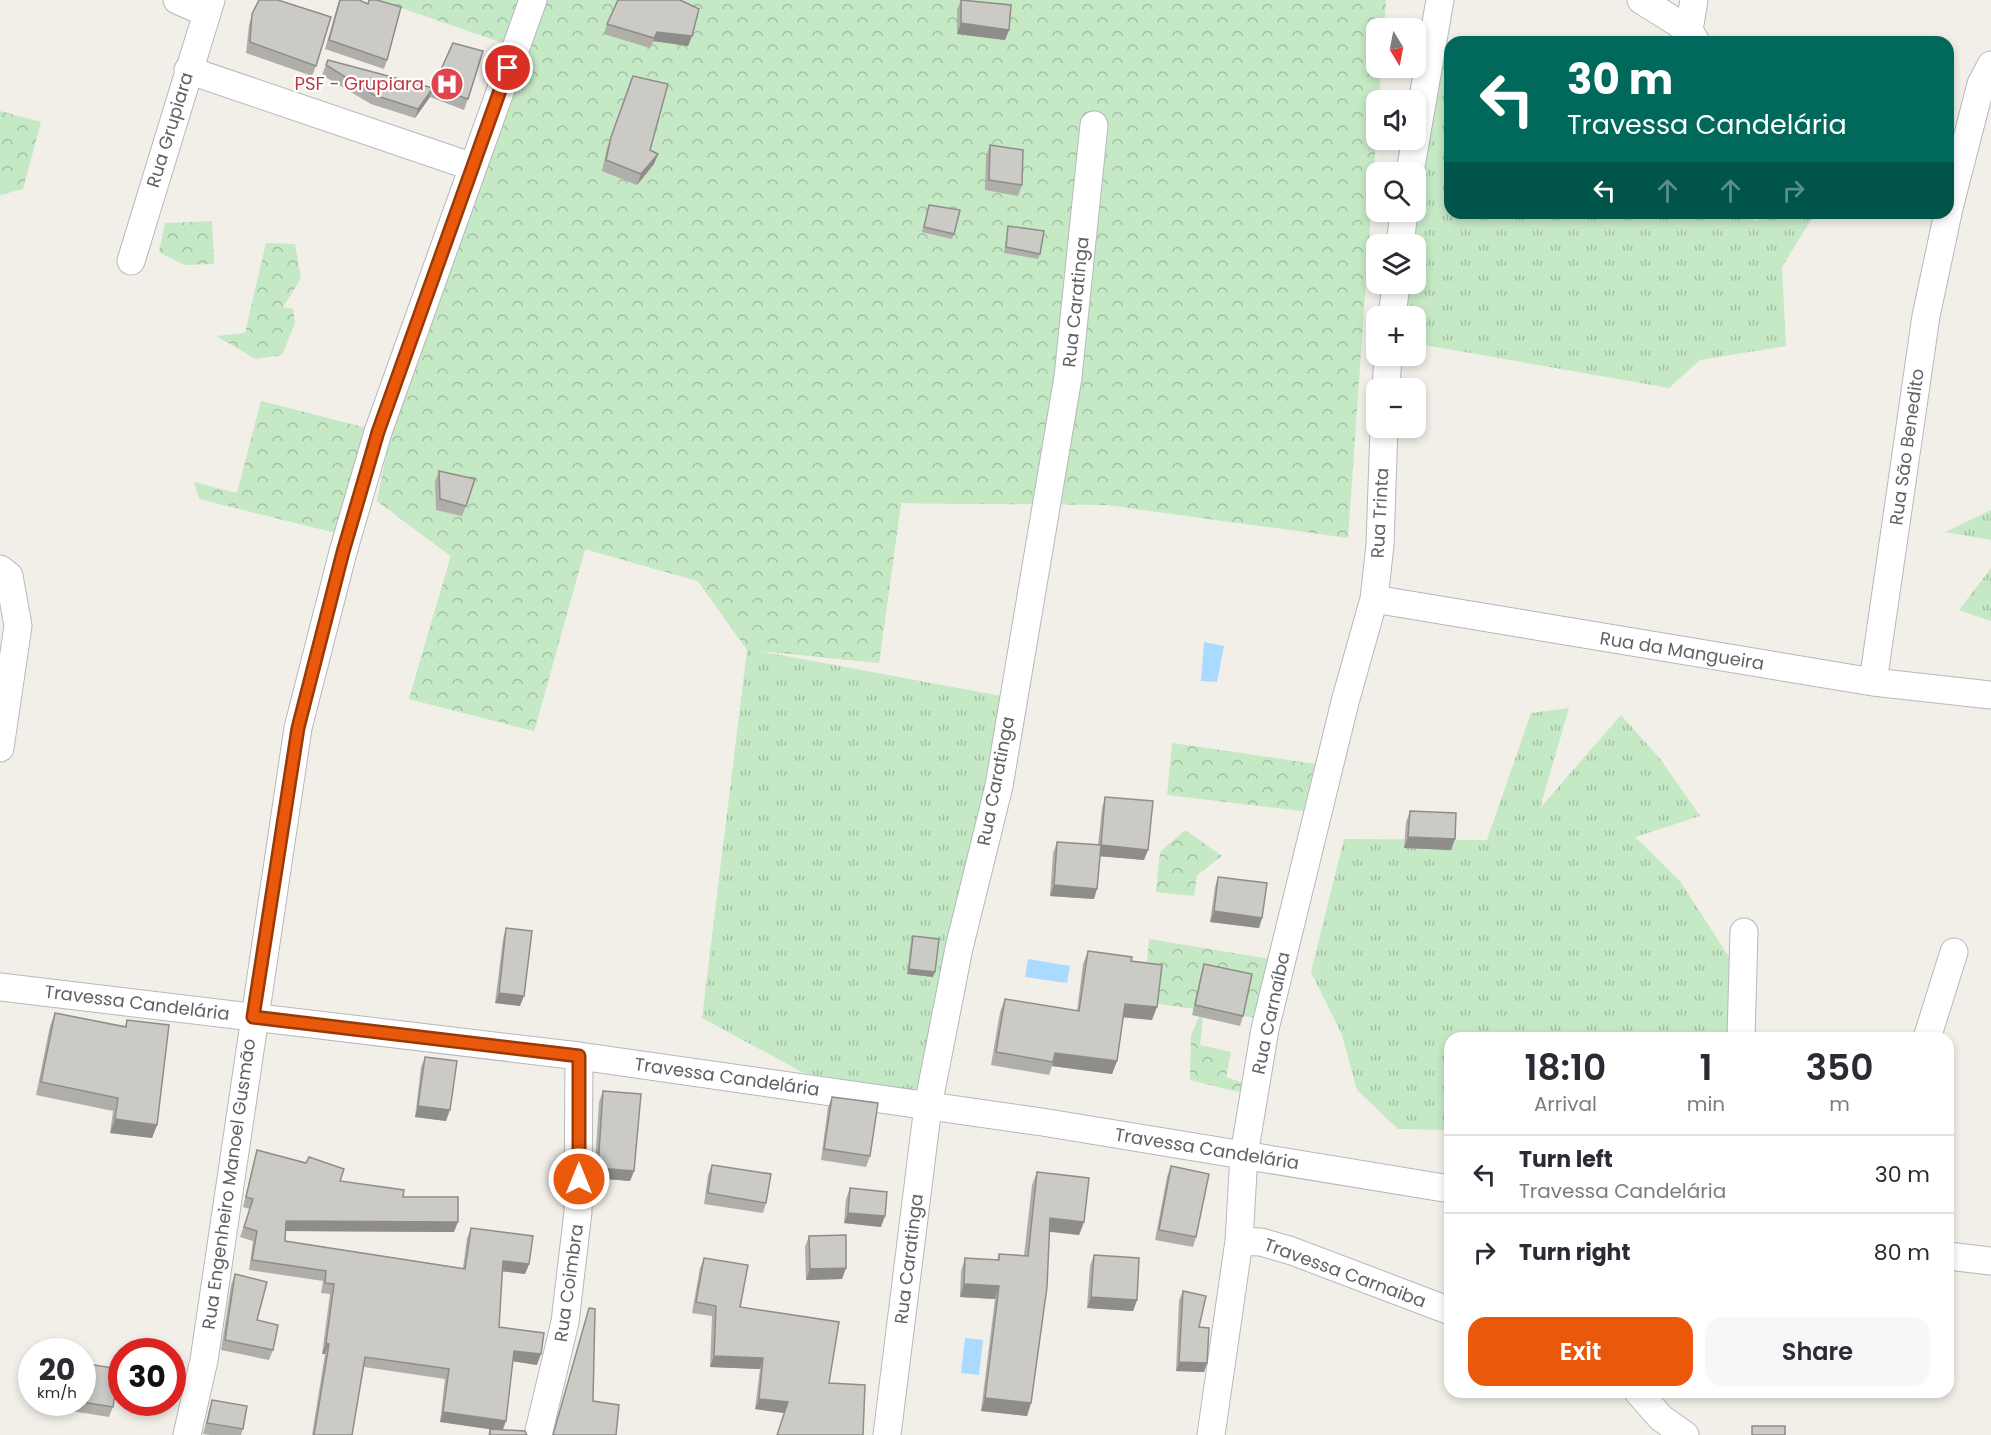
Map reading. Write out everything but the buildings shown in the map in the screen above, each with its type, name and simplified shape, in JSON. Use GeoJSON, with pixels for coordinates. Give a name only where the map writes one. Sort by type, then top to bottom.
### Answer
{"type":"FeatureCollection","features":[{"type":"Feature","properties":{"kind":"street"},"geometry":{"type":"LineString","coordinates":[[177,0],[208,7]]}},
{"type":"Feature","properties":{"kind":"street","name":"Rua Engenheiro Manoel Gusmão"},"geometry":{"type":"LineString","coordinates":[[187,1435],[204,1360],[253,1017],[298,728],[343,552],[378,432],[533,0]]}},
{"type":"Feature","properties":{"kind":"street"},"geometry":{"type":"LineString","coordinates":[[1412,162],[1440,0]]}},
{"type":"Feature","properties":{"kind":"street"},"geometry":{"type":"LineString","coordinates":[[1641,0],[1692,36]]}},
{"type":"Feature","properties":{"kind":"street"},"geometry":{"type":"LineString","coordinates":[[1692,36],[1694,0]]}},
{"type":"Feature","properties":{"kind":"street","name":"Rua Grupiara"},"geometry":{"type":"LineString","coordinates":[[131,261],[208,7]]}},
{"type":"Feature","properties":{"kind":"street","name":"Rua São Benedito"},"geometry":{"type":"LineString","coordinates":[[1954,189],[1981,84],[1991,65]]}},
{"type":"Feature","properties":{"kind":"street"},"geometry":{"type":"LineString","coordinates":[[188,70],[473,167]]}},
{"type":"Feature","properties":{"kind":"street","name":"Rua Caratinga"},"geometry":{"type":"LineString","coordinates":[[887,1435],[928,1106],[959,948],[999,786],[1066,388],[1094,125]]}},
{"type":"Feature","properties":{"kind":"street","name":"Rua São Benedito"},"geometry":{"type":"LineString","coordinates":[[1873,682],[1926,316],[1947,219]]}},
{"type":"Feature","properties":{"kind":"street","name":"Rua Trinta"},"geometry":{"type":"LineString","coordinates":[[1374,599],[1380,545],[1384,438]]}},
{"type":"Feature","properties":{"kind":"street"},"geometry":{"type":"LineString","coordinates":[[0,569],[9,576],[15,597],[18,626],[0,748]]}},
{"type":"Feature","properties":{"kind":"street","name":"Rua da Mangueira"},"geometry":{"type":"LineString","coordinates":[[1374,599],[1873,682],[1991,695]]}},
{"type":"Feature","properties":{"kind":"street","name":"Rua Carnaíba"},"geometry":{"type":"LineString","coordinates":[[1211,1435],[1239,1241],[1244,1155],[1265,1029],[1345,702],[1374,599]]}},
{"type":"Feature","properties":{"kind":"street"},"geometry":{"type":"LineString","coordinates":[[1741,1032],[1744,932]]}},
{"type":"Feature","properties":{"kind":"street"},"geometry":{"type":"LineString","coordinates":[[1929,1032],[1954,952]]}},
{"type":"Feature","properties":{"kind":"street","name":"Travessa Candelária"},"geometry":{"type":"LineString","coordinates":[[0,987],[579,1056],[928,1106],[1444,1188]]}},
{"type":"Feature","properties":{"kind":"street","name":"Rua Coimbra"},"geometry":{"type":"LineString","coordinates":[[538,1435],[565,1322],[578,1212],[579,1056]]}},
{"type":"Feature","properties":{"kind":"street","name":"Travessa Carnaiba"},"geometry":{"type":"LineString","coordinates":[[1239,1241],[1261,1242],[1292,1251],[1444,1309]]}},
{"type":"Feature","properties":{"kind":"street"},"geometry":{"type":"LineString","coordinates":[[1954,1257],[1991,1261]]}},
{"type":"Feature","properties":{"kind":"street"},"geometry":{"type":"LineString","coordinates":[[1643,1398],[1661,1418],[1685,1435]]}},
{"type":"Feature","properties":{"kind":"green space"},"geometry":{"type":"Polygon","coordinates":[[[378,0],[520,0],[503,43],[378,0]]]}},
{"type":"Feature","properties":{"kind":"green space"},"geometry":{"type":"Polygon","coordinates":[[[542,0],[1386,0],[1385,18],[1366,18],[1366,78],[1380,78],[1379,90],[1366,90],[1366,150],[1375,150],[1374,162],[1366,162],[1366,222],[1370,222],[1369,234],[1366,234],[1366,282],[1348,538],[1106,505],[901,503],[879,663],[747,649],[698,581],[585,549],[534,731],[409,699],[451,556],[377,501],[406,354],[542,0]]]}},
{"type":"Feature","properties":{"kind":"green space"},"geometry":{"type":"Polygon","coordinates":[[[1444,52],[1444,219],[1753,219],[1758,221],[1759,219],[1811,219],[1782,267],[1786,346],[1700,360],[1669,388],[1426,345],[1426,306],[1405,306],[1407,294],[1426,294],[1426,234],[1414,234],[1416,222],[1426,222],[1426,162],[1444,52]]]}},
{"type":"Feature","properties":{"kind":"green space"},"geometry":{"type":"Polygon","coordinates":[[[0,111],[41,122],[23,189],[0,195],[0,111]]]}},
{"type":"Feature","properties":{"kind":"green space"},"geometry":{"type":"Polygon","coordinates":[[[473,167],[1011,504],[901,503],[879,663],[759,651],[1012,698],[916,1091],[804,1073],[702,1018],[747,650],[698,581],[585,549],[534,731],[409,699],[451,556],[377,501],[473,167]]]}},
{"type":"Feature","properties":{"kind":"green space"},"geometry":{"type":"Polygon","coordinates":[[[212,221],[214,264],[184,265],[159,252],[165,223],[212,221]]]}},
{"type":"Feature","properties":{"kind":"green space"},"geometry":{"type":"Polygon","coordinates":[[[266,243],[295,244],[301,278],[283,307],[293,309],[295,323],[282,355],[256,359],[216,336],[245,333],[266,243]]]}},
{"type":"Feature","properties":{"kind":"green space"},"geometry":{"type":"Polygon","coordinates":[[[261,401],[371,429],[344,535],[199,499],[194,482],[237,493],[261,401]]]}},
{"type":"Feature","properties":{"kind":"green space"},"geometry":{"type":"Polygon","coordinates":[[[1991,510],[1991,540],[1945,532],[1991,510]]]}},
{"type":"Feature","properties":{"kind":"green space"},"geometry":{"type":"Polygon","coordinates":[[[1991,568],[1991,621],[1959,610],[1991,568]]]}},
{"type":"Feature","properties":{"kind":"green space"},"geometry":{"type":"Polygon","coordinates":[[[1569,708],[1540,808],[1621,715],[1661,760],[1700,816],[1635,837],[1680,881],[1731,960],[1727,1032],[1444,1032],[1444,1130],[1398,1129],[1357,1090],[1342,1035],[1311,972],[1344,839],[1487,840],[1531,713],[1569,708]]]}},
{"type":"Feature","properties":{"kind":"green space"},"geometry":{"type":"Polygon","coordinates":[[[1172,743],[1323,765],[1309,812],[1167,795],[1172,743]]]}},
{"type":"Feature","properties":{"kind":"green space"},"geometry":{"type":"Polygon","coordinates":[[[1185,830],[1222,856],[1197,875],[1194,896],[1156,892],[1160,852],[1185,830]]]}},
{"type":"Feature","properties":{"kind":"green space"},"geometry":{"type":"Polygon","coordinates":[[[1149,939],[1270,959],[1257,1018],[1210,1010],[1203,1018],[1200,1045],[1231,1052],[1226,1077],[1249,1085],[1246,1094],[1190,1080],[1191,1035],[1202,1010],[1144,1002],[1149,939]]]}},
{"type":"Feature","properties":{"kind":"water"},"geometry":{"type":"Polygon","coordinates":[[[1204,642],[1224,646],[1217,682],[1201,681],[1204,642]]]}},
{"type":"Feature","properties":{"kind":"water"},"geometry":{"type":"Polygon","coordinates":[[[1028,959],[1070,966],[1067,983],[1025,977],[1028,959]]]}},
{"type":"Feature","properties":{"kind":"water"},"geometry":{"type":"Polygon","coordinates":[[[965,1338],[983,1340],[979,1375],[961,1373],[965,1338]]]}},
{"type":"Feature","properties":{"kind":"place","name":"PSF - Grupiara"},"geometry":{"type":"Point","coordinates":[447,84]}},
{"type":"Feature","properties":{"kind":"route"},"geometry":{"type":"LineString","coordinates":[[508,68],[378,432],[343,552],[298,728],[253,1017],[387,1035],[579,1056],[579,1179]]}}]}
